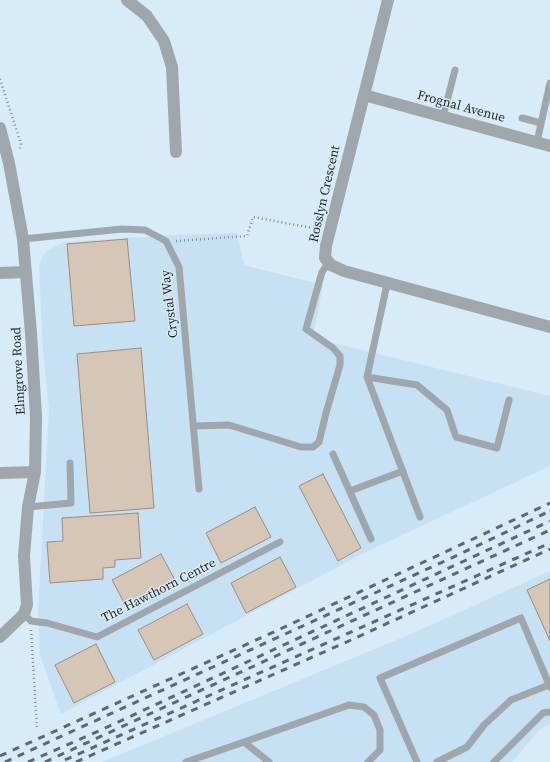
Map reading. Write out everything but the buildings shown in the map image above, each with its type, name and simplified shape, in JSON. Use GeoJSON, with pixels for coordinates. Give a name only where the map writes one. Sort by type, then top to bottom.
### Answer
{"type":"FeatureCollection","features":[{"type":"Feature","properties":{"kind":"street"},"geometry":{"type":"LineString","coordinates":[[127,0],[147,16],[164,41],[172,67],[176,152]]}},
{"type":"Feature","properties":{"kind":"street","name":"Rosslyn Crescent"},"geometry":{"type":"LineString","coordinates":[[329,262],[326,258],[326,246],[388,0]]}},
{"type":"Feature","properties":{"kind":"street","name":"Frognal Avenue"},"geometry":{"type":"LineString","coordinates":[[364,95],[550,146]]}},
{"type":"Feature","properties":{"kind":"street","name":"Elmgrove Road"},"geometry":{"type":"LineString","coordinates":[[0,128],[9,163],[22,238],[31,333],[36,417],[34,472],[28,507],[24,556],[28,617]]}},
{"type":"Feature","properties":{"kind":"street"},"geometry":{"type":"LineString","coordinates":[[329,262],[331,265],[344,271],[388,284],[550,327]]}},
{"type":"Feature","properties":{"kind":"street"},"geometry":{"type":"LineString","coordinates":[[0,273],[25,272]]}},
{"type":"Feature","properties":{"kind":"street"},"geometry":{"type":"LineString","coordinates":[[0,473],[34,472]]}},
{"type":"Feature","properties":{"kind":"street"},"geometry":{"type":"LineString","coordinates":[[0,637],[28,617]]}},
{"type":"Feature","properties":{"kind":"lane"},"geometry":{"type":"LineString","coordinates":[[443,116],[455,70]]}},
{"type":"Feature","properties":{"kind":"lane"},"geometry":{"type":"LineString","coordinates":[[537,142],[550,83]]}},
{"type":"Feature","properties":{"kind":"lane"},"geometry":{"type":"LineString","coordinates":[[522,118],[541,123]]}},
{"type":"Feature","properties":{"kind":"lane"},"geometry":{"type":"LineString","coordinates":[[22,238],[122,229],[145,230],[166,241]]}},
{"type":"Feature","properties":{"kind":"lane","name":"Crystal Way"},"geometry":{"type":"LineString","coordinates":[[166,241],[179,267],[199,489]]}},
{"type":"Feature","properties":{"kind":"lane"},"geometry":{"type":"LineString","coordinates":[[194,426],[229,425],[301,447],[313,447],[320,442],[326,413],[340,365],[340,356],[333,348],[306,329],[322,272],[329,262]]}},
{"type":"Feature","properties":{"kind":"lane"},"geometry":{"type":"LineString","coordinates":[[388,284],[367,377],[420,517]]}},
{"type":"Feature","properties":{"kind":"lane"},"geometry":{"type":"LineString","coordinates":[[367,377],[417,385],[447,410],[456,436],[497,448],[509,400]]}},
{"type":"Feature","properties":{"kind":"lane"},"geometry":{"type":"LineString","coordinates":[[333,454],[371,539]]}},
{"type":"Feature","properties":{"kind":"lane"},"geometry":{"type":"LineString","coordinates":[[28,507],[71,503],[70,463]]}},
{"type":"Feature","properties":{"kind":"lane"},"geometry":{"type":"LineString","coordinates":[[350,491],[403,471]]}},
{"type":"Feature","properties":{"kind":"lane","name":"The Hawthorn Centre"},"geometry":{"type":"LineString","coordinates":[[28,617],[96,637],[280,542]]}},
{"type":"Feature","properties":{"kind":"lane"},"geometry":{"type":"LineString","coordinates":[[417,762],[380,678],[521,618],[550,686],[511,700],[484,725],[467,747],[437,762]]}},
{"type":"Feature","properties":{"kind":"lane"},"geometry":{"type":"LineString","coordinates":[[186,762],[349,705],[364,707],[374,715],[380,730],[380,750],[368,762]]}},
{"type":"Feature","properties":{"kind":"lane"},"geometry":{"type":"LineString","coordinates":[[494,762],[543,713],[550,712]]}},
{"type":"Feature","properties":{"kind":"lane"},"geometry":{"type":"LineString","coordinates":[[244,742],[269,762]]}},
{"type":"Feature","properties":{"kind":"path"},"geometry":{"type":"LineString","coordinates":[[0,79],[21,144],[19,151]]}},
{"type":"Feature","properties":{"kind":"path"},"geometry":{"type":"LineString","coordinates":[[166,241],[248,236],[253,217],[330,232]]}},
{"type":"Feature","properties":{"kind":"path"},"geometry":{"type":"LineString","coordinates":[[28,617],[31,636],[37,728]]}},
{"type":"Feature","properties":{"kind":"path"},"geometry":{"type":"LineString","coordinates":[[27,633],[31,636]]}},
{"type":"Feature","properties":{"kind":"shaded area"},"geometry":{"type":"Polygon","coordinates":[[[237,233],[244,265],[323,285],[313,338],[550,396],[550,466],[366,552],[61,714],[40,655],[38,612],[49,409],[43,352],[39,266],[47,251],[64,242],[174,235],[237,233]]]}},
{"type":"Feature","properties":{"kind":"shaded area"},"geometry":{"type":"Polygon","coordinates":[[[550,571],[550,724],[539,730],[512,762],[102,762],[411,634],[550,571]]]}},
{"type":"Feature","properties":{"kind":"railway"},"geometry":{"type":"LineString","coordinates":[[0,756],[276,631],[550,503]]}},
{"type":"Feature","properties":{"kind":"railway"},"geometry":{"type":"LineString","coordinates":[[5,762],[458,555],[550,511]]}},
{"type":"Feature","properties":{"kind":"railway"},"geometry":{"type":"LineString","coordinates":[[28,762],[101,730],[550,521]]}},
{"type":"Feature","properties":{"kind":"railway"},"geometry":{"type":"LineString","coordinates":[[45,762],[550,530]]}},
{"type":"Feature","properties":{"kind":"railway"},"geometry":{"type":"LineString","coordinates":[[65,760],[550,543]]}},
{"type":"Feature","properties":{"kind":"railway"},"geometry":{"type":"LineString","coordinates":[[76,762],[351,640],[550,549]]}}]}
